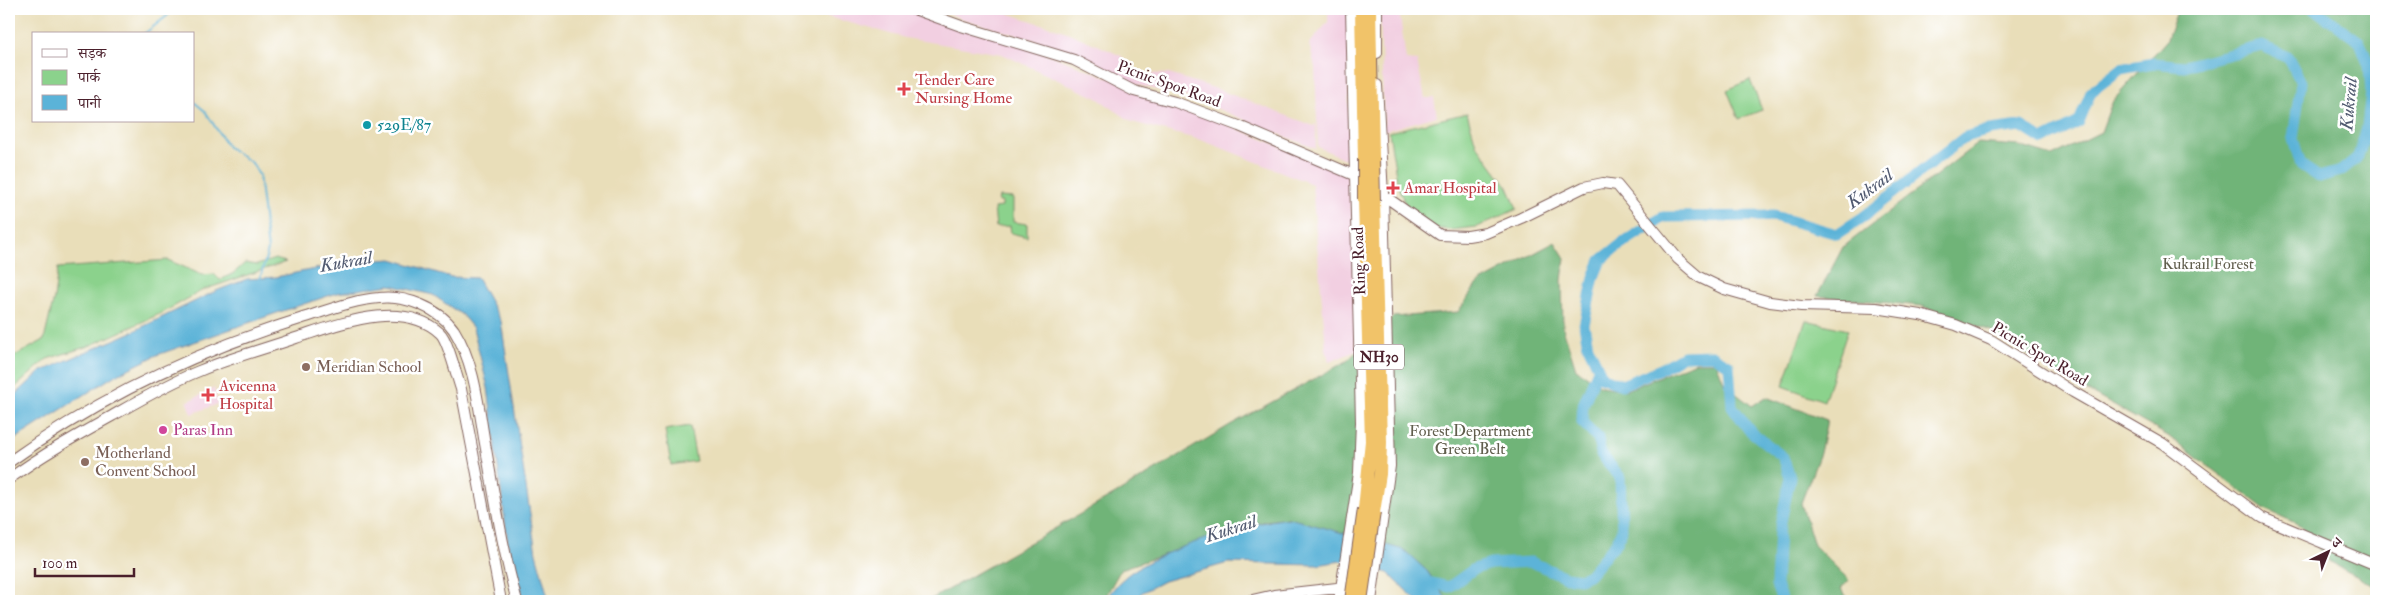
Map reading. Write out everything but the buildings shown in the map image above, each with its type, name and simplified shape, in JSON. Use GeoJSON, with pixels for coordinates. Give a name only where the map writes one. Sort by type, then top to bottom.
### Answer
{"type":"FeatureCollection","features":[{"type":"Feature","properties":{"kind":"highway","name":"Ring Road"},"geometry":{"type":"LineString","coordinates":[[1361,9],[1368,159]]}},
{"type":"Feature","properties":{"kind":"highway","name":"Ring Road"},"geometry":{"type":"LineString","coordinates":[[1369,511],[1371,441],[1368,159],[1370,9]]}},
{"type":"Feature","properties":{"kind":"highway","name":"NH30"},"geometry":{"type":"LineString","coordinates":[[1351,601],[1369,511]]}},
{"type":"Feature","properties":{"kind":"highway","name":"NH30"},"geometry":{"type":"LineString","coordinates":[[1361,601],[1369,511]]}},
{"type":"Feature","properties":{"kind":"street","name":"Picnic Spot Road"},"geometry":{"type":"LineString","coordinates":[[914,9],[961,26],[1074,60],[1134,91],[1175,102],[1239,126],[1356,176],[1440,235],[1468,236],[1486,233],[1584,187],[1603,184],[1616,185],[1678,258],[1699,277],[1724,289],[1770,302],[1801,306],[1876,308],[1920,315],[1956,325],[1991,340],[2073,392],[2162,443],[2263,518],[2376,565]]}},
{"type":"Feature","properties":{"kind":"street"},"geometry":{"type":"LineString","coordinates":[[1339,601],[1344,572],[1390,466],[1383,195],[1368,159],[1351,9]]}},
{"type":"Feature","properties":{"kind":"street"},"geometry":{"type":"LineString","coordinates":[[1371,601],[1375,577],[1369,511],[1359,472],[1361,422],[1356,176],[1368,159],[1377,70],[1377,9]]}},
{"type":"Feature","properties":{"kind":"street"},"geometry":{"type":"LineString","coordinates":[[9,462],[40,440],[123,392],[194,357],[269,328],[348,304],[380,298],[411,301],[439,315],[453,329],[465,353],[475,388],[508,569],[517,601]]}},
{"type":"Feature","properties":{"kind":"street"},"geometry":{"type":"LineString","coordinates":[[9,479],[65,442],[198,371],[351,321],[378,316],[401,316],[423,323],[441,334],[452,361],[461,389],[502,601]]}},
{"type":"Feature","properties":{"kind":"street"},"geometry":{"type":"LineString","coordinates":[[1248,601],[1274,595],[1341,586],[1373,589]]}},
{"type":"Feature","properties":{"kind":"shaded area"},"geometry":{"type":"Polygon","coordinates":[[[799,9],[910,9],[1026,46],[1175,103],[1347,174],[1355,236],[1356,351],[1329,362],[1326,349],[1312,184],[1204,141],[1132,122],[1097,98],[1002,54],[905,38],[799,9]]]}},
{"type":"Feature","properties":{"kind":"shaded area"},"geometry":{"type":"Polygon","coordinates":[[[938,9],[994,9],[1064,31],[1104,48],[1121,56],[1141,73],[1169,74],[1214,88],[1314,126],[1316,123],[1316,149],[1191,98],[1137,85],[1077,53],[962,19],[938,9]]]}},
{"type":"Feature","properties":{"kind":"shaded area"},"geometry":{"type":"Polygon","coordinates":[[[1328,9],[1348,9],[1349,161],[1318,147],[1315,67],[1309,44],[1328,22],[1328,9]]]}},
{"type":"Feature","properties":{"kind":"shaded area"},"geometry":{"type":"Polygon","coordinates":[[[1380,9],[1399,9],[1406,60],[1417,61],[1425,98],[1434,98],[1437,116],[1384,131],[1380,9]]]}},
{"type":"Feature","properties":{"kind":"shaded area","name":"Avicenna Hospital"},"geometry":{"type":"Polygon","coordinates":[[[214,388],[218,404],[191,414],[187,402],[214,388]]]}},
{"type":"Feature","properties":{"kind":"green space","name":"Kukrail Forest"},"geometry":{"type":"Polygon","coordinates":[[[2178,9],[2376,9],[2376,587],[2330,562],[2302,526],[2265,509],[2168,436],[2059,375],[1991,331],[1922,306],[1817,296],[1843,247],[1978,143],[2019,146],[2052,156],[2101,132],[2112,102],[2166,41],[2178,9]]]}},
{"type":"Feature","properties":{"kind":"green space"},"geometry":{"type":"Polygon","coordinates":[[[1750,80],[1762,110],[1739,119],[1727,90],[1750,80]]]}},
{"type":"Feature","properties":{"kind":"green space"},"geometry":{"type":"Polygon","coordinates":[[[1467,113],[1476,144],[1508,187],[1517,209],[1477,227],[1451,230],[1434,228],[1407,208],[1398,187],[1389,132],[1467,113]]]}},
{"type":"Feature","properties":{"kind":"green space"},"geometry":{"type":"Polygon","coordinates":[[[999,197],[1013,198],[1013,222],[1027,224],[1027,237],[1011,233],[1010,226],[996,227],[994,208],[1002,207],[1002,202],[998,202],[999,197]]]}},
{"type":"Feature","properties":{"kind":"green space","name":"Forest Department Green Belt"},"geometry":{"type":"Polygon","coordinates":[[[1555,242],[1565,258],[1562,280],[1563,328],[1576,369],[1601,386],[1626,390],[1696,362],[1716,362],[1725,385],[1752,406],[1766,397],[1827,420],[1820,453],[1801,503],[1814,545],[1849,580],[1841,589],[1850,601],[1448,601],[1427,571],[1289,518],[1265,521],[1121,569],[1103,601],[928,601],[1117,493],[1230,425],[1347,361],[1393,317],[1458,312],[1477,284],[1555,242]]]}},
{"type":"Feature","properties":{"kind":"green space"},"geometry":{"type":"Polygon","coordinates":[[[275,259],[286,262],[203,290],[164,312],[89,346],[47,359],[9,393],[9,359],[44,340],[54,298],[58,268],[168,260],[202,275],[214,274],[220,280],[234,273],[245,263],[257,265],[275,259]]]}},
{"type":"Feature","properties":{"kind":"green space"},"geometry":{"type":"Polygon","coordinates":[[[1806,320],[1848,330],[1824,401],[1783,386],[1806,320]]]}},
{"type":"Feature","properties":{"kind":"green space"},"geometry":{"type":"Polygon","coordinates":[[[690,426],[696,461],[671,465],[665,430],[690,426]]]}},
{"type":"Feature","properties":{"kind":"water"},"geometry":{"type":"Polygon","coordinates":[[[392,259],[451,277],[477,278],[501,321],[536,553],[549,601],[521,601],[509,553],[488,388],[473,328],[462,315],[433,295],[390,285],[337,293],[274,314],[157,355],[114,376],[9,443],[9,401],[40,372],[132,332],[216,291],[247,279],[276,277],[349,262],[392,259]]]}},
{"type":"Feature","properties":{"kind":"water"},"geometry":{"type":"Polygon","coordinates":[[[1289,518],[1404,550],[1427,571],[1448,601],[1417,601],[1388,573],[1341,561],[1317,565],[1228,563],[1164,581],[1141,593],[1137,601],[1104,601],[1124,578],[1156,558],[1227,532],[1251,525],[1289,518]]]}},
{"type":"Feature","properties":{"kind":"waterway"},"geometry":{"type":"LineString","coordinates":[[147,32],[173,9]]}},
{"type":"Feature","properties":{"kind":"waterway","name":"Kukrail"},"geometry":{"type":"LineString","coordinates":[[1782,601],[1776,585],[1779,532],[1790,477],[1783,457],[1749,430],[1732,406],[1729,365],[1712,355],[1683,356],[1663,368],[1622,385],[1603,378],[1588,346],[1584,325],[1594,277],[1601,260],[1624,242],[1663,217],[1774,216],[1837,234],[1863,217],[1965,137],[1990,130],[2021,126],[2043,140],[2079,122],[2091,92],[2121,69],[2153,63],[2184,66],[2262,46],[2288,57],[2301,82],[2293,139],[2301,165],[2319,177],[2341,171],[2358,157],[2367,128],[2371,92],[2369,65],[2360,42],[2314,9]]}},
{"type":"Feature","properties":{"kind":"waterway"},"geometry":{"type":"LineString","coordinates":[[195,103],[205,111],[228,147],[252,163],[259,175],[268,250],[260,279]]}},
{"type":"Feature","properties":{"kind":"waterway"},"geometry":{"type":"LineString","coordinates":[[1424,581],[1449,587],[1474,569],[1491,564],[1531,562],[1566,577],[1580,579],[1589,575],[1617,542],[1622,529],[1620,477],[1601,454],[1598,438],[1582,422],[1583,405],[1598,370]]}},
{"type":"Feature","properties":{"kind":"place","name":"Tender Care Nursing Home"},"geometry":{"type":"Point","coordinates":[904,89]}},
{"type":"Feature","properties":{"kind":"place","name":"529E/87"},"geometry":{"type":"Point","coordinates":[367,125]}},
{"type":"Feature","properties":{"kind":"place","name":"Amar Hospital"},"geometry":{"type":"Point","coordinates":[1393,188]}},
{"type":"Feature","properties":{"kind":"place","name":"Meridian School"},"geometry":{"type":"Point","coordinates":[306,367]}},
{"type":"Feature","properties":{"kind":"place","name":"Avicenna Hospital"},"geometry":{"type":"Point","coordinates":[208,395]}},
{"type":"Feature","properties":{"kind":"place","name":"Paras Inn"},"geometry":{"type":"Point","coordinates":[163,430]}},
{"type":"Feature","properties":{"kind":"place","name":"Motherland Convent School"},"geometry":{"type":"Point","coordinates":[85,462]}}]}
